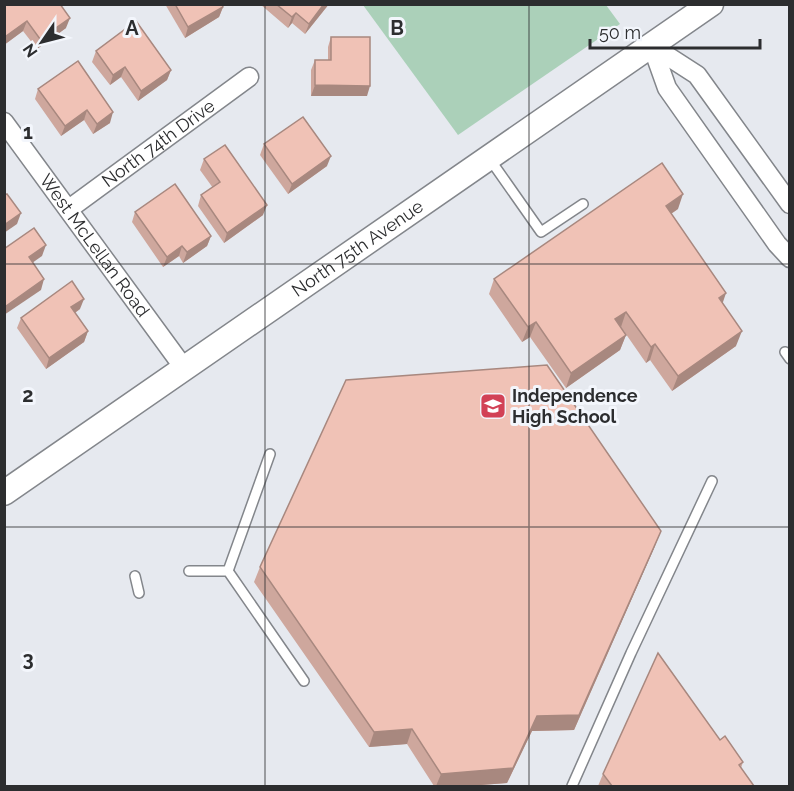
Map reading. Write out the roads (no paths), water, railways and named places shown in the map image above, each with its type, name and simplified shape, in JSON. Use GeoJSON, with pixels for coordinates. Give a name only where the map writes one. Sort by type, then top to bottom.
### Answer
{"type":"FeatureCollection","features":[{"type":"Feature","properties":{"kind":"main road","name":"North 75th Avenue"},"geometry":{"type":"LineString","coordinates":[[4,493],[711,4]]}},
{"type":"Feature","properties":{"kind":"street"},"geometry":{"type":"LineString","coordinates":[[652,46],[697,75],[789,204]]}},
{"type":"Feature","properties":{"kind":"street"},"geometry":{"type":"LineString","coordinates":[[652,46],[667,88],[789,258]]}},
{"type":"Feature","properties":{"kind":"street","name":"North 74th Drive"},"geometry":{"type":"LineString","coordinates":[[69,209],[249,77]]}},
{"type":"Feature","properties":{"kind":"street","name":"West McLellan Road"},"geometry":{"type":"LineString","coordinates":[[4,122],[184,368]]}},
{"type":"Feature","properties":{"kind":"lane"},"geometry":{"type":"LineString","coordinates":[[489,159],[541,232],[583,204]]}},
{"type":"Feature","properties":{"kind":"lane"},"geometry":{"type":"LineString","coordinates":[[228,572],[270,454]]}},
{"type":"Feature","properties":{"kind":"lane"},"geometry":{"type":"LineString","coordinates":[[572,786],[631,653],[712,481]]}},
{"type":"Feature","properties":{"kind":"lane"},"geometry":{"type":"LineString","coordinates":[[189,571],[228,572]]}},
{"type":"Feature","properties":{"kind":"lane"},"geometry":{"type":"LineString","coordinates":[[228,572],[304,681]]}},
{"type":"Feature","properties":{"kind":"lane"},"geometry":{"type":"LineString","coordinates":[[135,576],[139,593]]}},
{"type":"Feature","properties":{"kind":"place","name":"Independence High School"},"geometry":{"type":"Point","coordinates":[493,406]}}]}
